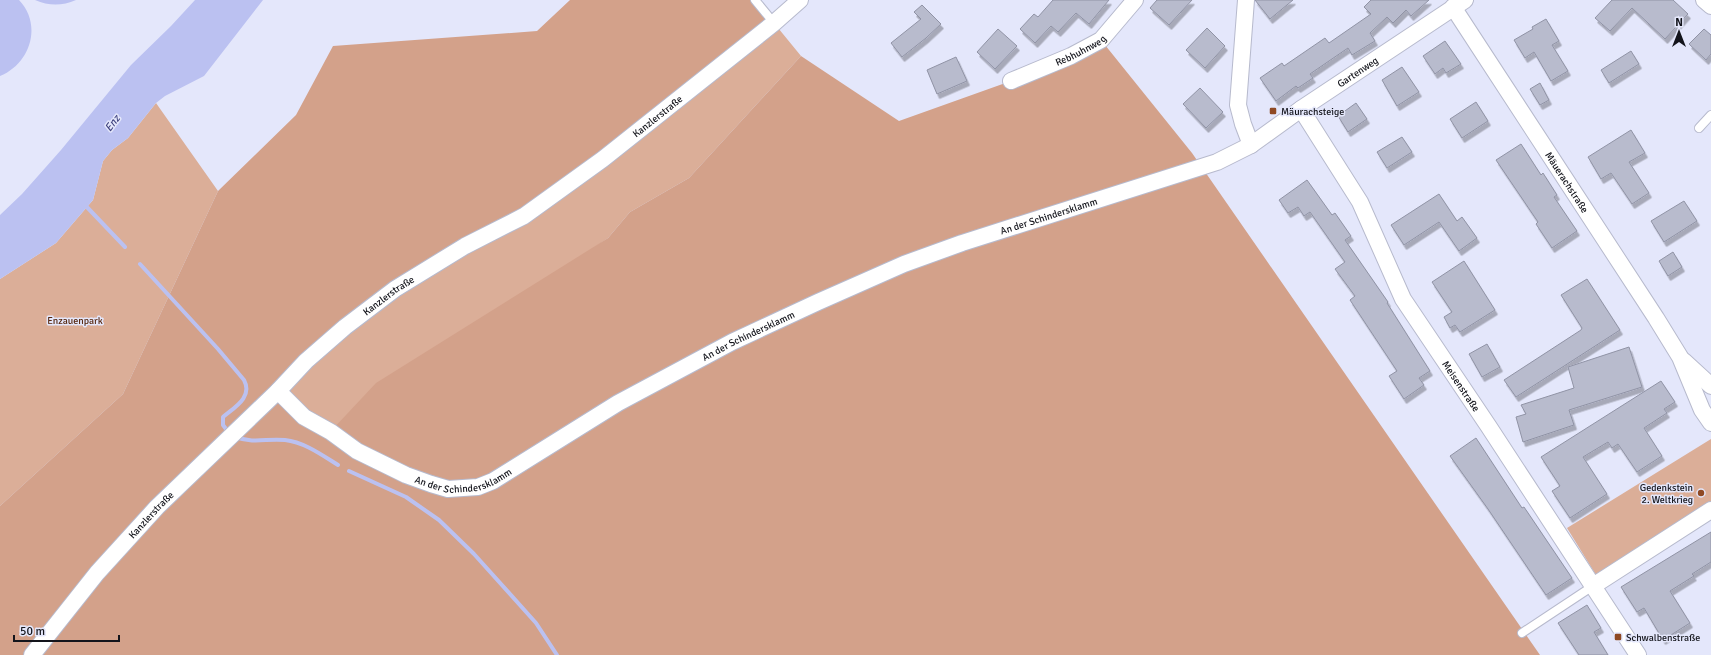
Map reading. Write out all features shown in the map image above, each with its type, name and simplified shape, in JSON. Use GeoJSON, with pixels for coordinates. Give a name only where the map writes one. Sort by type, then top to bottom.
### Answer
{"type":"FeatureCollection","features":[{"type":"Feature","properties":{"kind":"street","name":"Kanzlerstraße"},"geometry":{"type":"LineString","coordinates":[[32,655],[97,573],[157,507],[278,391],[306,361],[345,327],[395,289],[465,246],[524,216],[604,159],[774,23],[800,0]]}},
{"type":"Feature","properties":{"kind":"street","name":"Rebhuhnweg"},"geometry":{"type":"LineString","coordinates":[[1011,81],[1071,56],[1101,40],[1136,0]]}},
{"type":"Feature","properties":{"kind":"street"},"geometry":{"type":"LineString","coordinates":[[1246,0],[1238,104],[1243,124],[1251,145]]}},
{"type":"Feature","properties":{"kind":"street"},"geometry":{"type":"LineString","coordinates":[[1704,0],[1711,6]]}},
{"type":"Feature","properties":{"kind":"street","name":"Gartenweg"},"geometry":{"type":"LineString","coordinates":[[1251,145],[1301,109],[1459,4]]}},
{"type":"Feature","properties":{"kind":"street","name":"Mäuerachstraße"},"geometry":{"type":"LineString","coordinates":[[1459,4],[1680,357],[1702,410],[1711,423]]}},
{"type":"Feature","properties":{"kind":"street","name":"Meisenstraße"},"geometry":{"type":"LineString","coordinates":[[1301,109],[1360,202],[1403,299],[1638,655]]}},
{"type":"Feature","properties":{"kind":"street","name":"An der Schindersklamm"},"geometry":{"type":"LineString","coordinates":[[278,391],[304,417],[331,432],[357,451],[381,463],[425,482],[448,489],[478,487],[493,481],[618,403],[732,342],[818,302],[904,264],[962,243],[1216,162],[1251,145]]}},
{"type":"Feature","properties":{"kind":"street","name":"Mäuerachstraße"},"geometry":{"type":"LineString","coordinates":[[1680,357],[1711,386]]}},
{"type":"Feature","properties":{"kind":"street"},"geometry":{"type":"LineString","coordinates":[[1593,586],[1711,510]]}},
{"type":"Feature","properties":{"kind":"lane"},"geometry":{"type":"LineString","coordinates":[[755,0],[774,23]]}},
{"type":"Feature","properties":{"kind":"lane"},"geometry":{"type":"LineString","coordinates":[[1699,128],[1711,115]]}},
{"type":"Feature","properties":{"kind":"lane"},"geometry":{"type":"LineString","coordinates":[[1522,633],[1593,586]]}},
{"type":"Feature","properties":{"kind":"green space"},"geometry":{"type":"Polygon","coordinates":[[[774,23],[801,56],[689,178],[630,212],[608,238],[331,432],[278,391],[306,361],[774,23]]]}},
{"type":"Feature","properties":{"kind":"green space","name":"Enzauenpark"},"geometry":{"type":"Polygon","coordinates":[[[156,103],[218,191],[123,394],[0,506],[0,279],[56,243],[93,200],[103,161],[112,150],[128,138],[156,103]]]}},
{"type":"Feature","properties":{"kind":"green space"},"geometry":{"type":"Polygon","coordinates":[[[1711,439],[1711,504],[1596,575],[1567,528],[1711,439]]]}},
{"type":"Feature","properties":{"kind":"shaded area"},"geometry":{"type":"Polygon","coordinates":[[[570,0],[752,0],[774,23],[603,159],[395,289],[278,391],[331,431],[376,383],[608,238],[630,212],[689,178],[801,56],[899,121],[1011,81],[1101,40],[1192,153],[1540,655],[0,655],[0,506],[123,394],[218,191],[296,115],[333,46],[537,31],[570,0]]]}},
{"type":"Feature","properties":{"kind":"water"},"geometry":{"type":"Polygon","coordinates":[[[0,0],[19,0],[26,10],[30,21],[31,32],[30,43],[26,53],[19,63],[0,76],[0,0]]]}},
{"type":"Feature","properties":{"kind":"water"},"geometry":{"type":"Polygon","coordinates":[[[35,0],[76,0],[56,4],[35,0]]]}},
{"type":"Feature","properties":{"kind":"water","name":"Enz"},"geometry":{"type":"Polygon","coordinates":[[[195,0],[263,0],[204,76],[165,96],[156,103],[128,138],[112,150],[103,161],[93,200],[56,243],[0,279],[0,215],[22,194],[61,150],[131,65],[195,0]]]}},
{"type":"Feature","properties":{"kind":"building"},"geometry":{"type":"Polygon","coordinates":[[[1053,0],[1109,0],[1089,24],[1076,13],[1058,32],[1051,26],[1035,43],[1020,29],[1034,14],[1038,17],[1053,0]]]}},
{"type":"Feature","properties":{"kind":"building"},"geometry":{"type":"Polygon","coordinates":[[[1157,0],[1192,0],[1169,25],[1150,8],[1157,0]]]}},
{"type":"Feature","properties":{"kind":"building"},"geometry":{"type":"Polygon","coordinates":[[[1255,0],[1293,0],[1270,19],[1255,0]]]}},
{"type":"Feature","properties":{"kind":"building"},"geometry":{"type":"Polygon","coordinates":[[[1371,0],[1429,0],[1411,16],[1406,10],[1393,23],[1387,17],[1370,33],[1375,41],[1352,55],[1348,48],[1310,74],[1313,78],[1298,88],[1296,86],[1276,101],[1260,78],[1282,63],[1284,66],[1325,38],[1329,43],[1371,14],[1364,7],[1371,0]]]}},
{"type":"Feature","properties":{"kind":"building"},"geometry":{"type":"Polygon","coordinates":[[[1612,0],[1673,0],[1688,14],[1665,39],[1632,8],[1610,31],[1595,18],[1612,0]]]}},
{"type":"Feature","properties":{"kind":"building"},"geometry":{"type":"Polygon","coordinates":[[[922,5],[941,24],[902,57],[891,43],[921,19],[914,12],[922,5]]]}},
{"type":"Feature","properties":{"kind":"building"},"geometry":{"type":"Polygon","coordinates":[[[1546,19],[1559,41],[1552,45],[1568,71],[1551,81],[1534,52],[1525,58],[1514,40],[1533,29],[1532,27],[1546,19]]]}},
{"type":"Feature","properties":{"kind":"building"},"geometry":{"type":"Polygon","coordinates":[[[1207,28],[1225,46],[1205,68],[1186,50],[1207,28]]]}},
{"type":"Feature","properties":{"kind":"building"},"geometry":{"type":"Polygon","coordinates":[[[998,29],[1017,46],[995,69],[977,52],[998,29]]]}},
{"type":"Feature","properties":{"kind":"building"},"geometry":{"type":"Polygon","coordinates":[[[1704,29],[1711,35],[1711,54],[1706,60],[1689,44],[1704,29]]]}},
{"type":"Feature","properties":{"kind":"building"},"geometry":{"type":"Polygon","coordinates":[[[1445,41],[1461,64],[1446,73],[1443,68],[1435,74],[1423,56],[1445,41]]]}},
{"type":"Feature","properties":{"kind":"building"},"geometry":{"type":"Polygon","coordinates":[[[1631,51],[1639,64],[1609,83],[1601,70],[1631,51]]]}},
{"type":"Feature","properties":{"kind":"building"},"geometry":{"type":"Polygon","coordinates":[[[956,57],[967,81],[937,94],[927,70],[956,57]]]}},
{"type":"Feature","properties":{"kind":"building"},"geometry":{"type":"Polygon","coordinates":[[[1402,67],[1419,92],[1397,106],[1382,80],[1402,67]]]}},
{"type":"Feature","properties":{"kind":"building"},"geometry":{"type":"Polygon","coordinates":[[[1540,83],[1549,100],[1540,105],[1530,89],[1540,83]]]}},
{"type":"Feature","properties":{"kind":"building"},"geometry":{"type":"Polygon","coordinates":[[[1200,88],[1223,112],[1206,128],[1183,104],[1200,88]]]}},
{"type":"Feature","properties":{"kind":"building"},"geometry":{"type":"Polygon","coordinates":[[[1476,102],[1488,121],[1462,138],[1450,119],[1476,102]]]}},
{"type":"Feature","properties":{"kind":"building"},"geometry":{"type":"Polygon","coordinates":[[[1356,103],[1367,119],[1348,132],[1338,116],[1356,103]]]}},
{"type":"Feature","properties":{"kind":"building"},"geometry":{"type":"Polygon","coordinates":[[[1631,130],[1645,153],[1629,162],[1649,193],[1632,204],[1611,173],[1601,179],[1588,157],[1631,130]]]}},
{"type":"Feature","properties":{"kind":"building"},"geometry":{"type":"Polygon","coordinates":[[[1402,137],[1412,152],[1387,168],[1377,152],[1402,137]]]}},
{"type":"Feature","properties":{"kind":"building"},"geometry":{"type":"Polygon","coordinates":[[[1521,144],[1541,175],[1543,173],[1557,195],[1554,197],[1577,231],[1552,248],[1536,224],[1538,222],[1496,160],[1521,144]]]}},
{"type":"Feature","properties":{"kind":"building"},"geometry":{"type":"Polygon","coordinates":[[[1307,180],[1332,215],[1335,213],[1351,236],[1345,240],[1388,302],[1387,303],[1430,371],[1419,378],[1424,385],[1404,399],[1389,376],[1397,371],[1350,300],[1355,296],[1335,269],[1345,262],[1310,212],[1304,216],[1298,207],[1288,213],[1279,200],[1307,180]]]}},
{"type":"Feature","properties":{"kind":"building"},"geometry":{"type":"Polygon","coordinates":[[[1439,194],[1457,221],[1462,217],[1477,238],[1459,251],[1439,222],[1404,245],[1391,225],[1439,194]]]}},
{"type":"Feature","properties":{"kind":"building"},"geometry":{"type":"Polygon","coordinates":[[[1684,201],[1697,221],[1664,242],[1651,221],[1684,201]]]}},
{"type":"Feature","properties":{"kind":"building"},"geometry":{"type":"Polygon","coordinates":[[[1673,252],[1682,267],[1668,276],[1659,261],[1673,252]]]}},
{"type":"Feature","properties":{"kind":"building"},"geometry":{"type":"Polygon","coordinates":[[[1464,261],[1495,310],[1460,332],[1455,325],[1450,328],[1444,317],[1452,312],[1432,282],[1464,261]]]}},
{"type":"Feature","properties":{"kind":"building"},"geometry":{"type":"Polygon","coordinates":[[[1587,279],[1620,330],[1516,397],[1504,380],[1581,330],[1582,328],[1561,295],[1587,279]]]}},
{"type":"Feature","properties":{"kind":"building"},"geometry":{"type":"Polygon","coordinates":[[[1487,344],[1500,367],[1482,377],[1469,354],[1487,344]]]}},
{"type":"Feature","properties":{"kind":"building"},"geometry":{"type":"Polygon","coordinates":[[[1629,347],[1642,387],[1569,410],[1574,425],[1523,442],[1516,417],[1526,414],[1521,405],[1574,388],[1568,367],[1629,347]]]}},
{"type":"Feature","properties":{"kind":"building"},"geometry":{"type":"Polygon","coordinates":[[[1661,381],[1675,402],[1664,409],[1667,413],[1644,428],[1662,456],[1637,472],[1618,444],[1612,448],[1608,442],[1583,457],[1607,494],[1570,518],[1552,491],[1560,486],[1541,457],[1661,381]]]}},
{"type":"Feature","properties":{"kind":"building"},"geometry":{"type":"Polygon","coordinates":[[[1476,438],[1522,508],[1524,507],[1572,578],[1546,595],[1450,456],[1476,438]]]}},
{"type":"Feature","properties":{"kind":"building"},"geometry":{"type":"Polygon","coordinates":[[[1711,532],[1711,562],[1692,574],[1694,576],[1670,591],[1690,623],[1663,640],[1644,608],[1637,612],[1621,587],[1711,532]]]}},
{"type":"Feature","properties":{"kind":"building"},"geometry":{"type":"Polygon","coordinates":[[[1587,605],[1601,628],[1594,632],[1608,655],[1579,655],[1558,623],[1587,605]]]}},
{"type":"Feature","properties":{"kind":"waterway"},"geometry":{"type":"LineString","coordinates":[[84,204],[125,247]]}},
{"type":"Feature","properties":{"kind":"waterway"},"geometry":{"type":"LineString","coordinates":[[140,264],[218,349],[244,380],[246,386],[244,397],[223,417],[223,425],[226,429]]}},
{"type":"Feature","properties":{"kind":"waterway"},"geometry":{"type":"LineString","coordinates":[[235,437],[249,440],[292,441],[313,450],[338,465]]}},
{"type":"Feature","properties":{"kind":"waterway"},"geometry":{"type":"LineString","coordinates":[[349,471],[406,497],[439,520],[474,554],[536,623],[557,655]]}},
{"type":"Feature","properties":{"kind":"place","name":"Mäurachsteige"},"geometry":{"type":"Point","coordinates":[1273,111]}},
{"type":"Feature","properties":{"kind":"place","name":"Gedenkstein 2. Weltkrieg"},"geometry":{"type":"Point","coordinates":[1701,493]}},
{"type":"Feature","properties":{"kind":"place","name":"Schwalbenstraße"},"geometry":{"type":"Point","coordinates":[1618,637]}}]}
